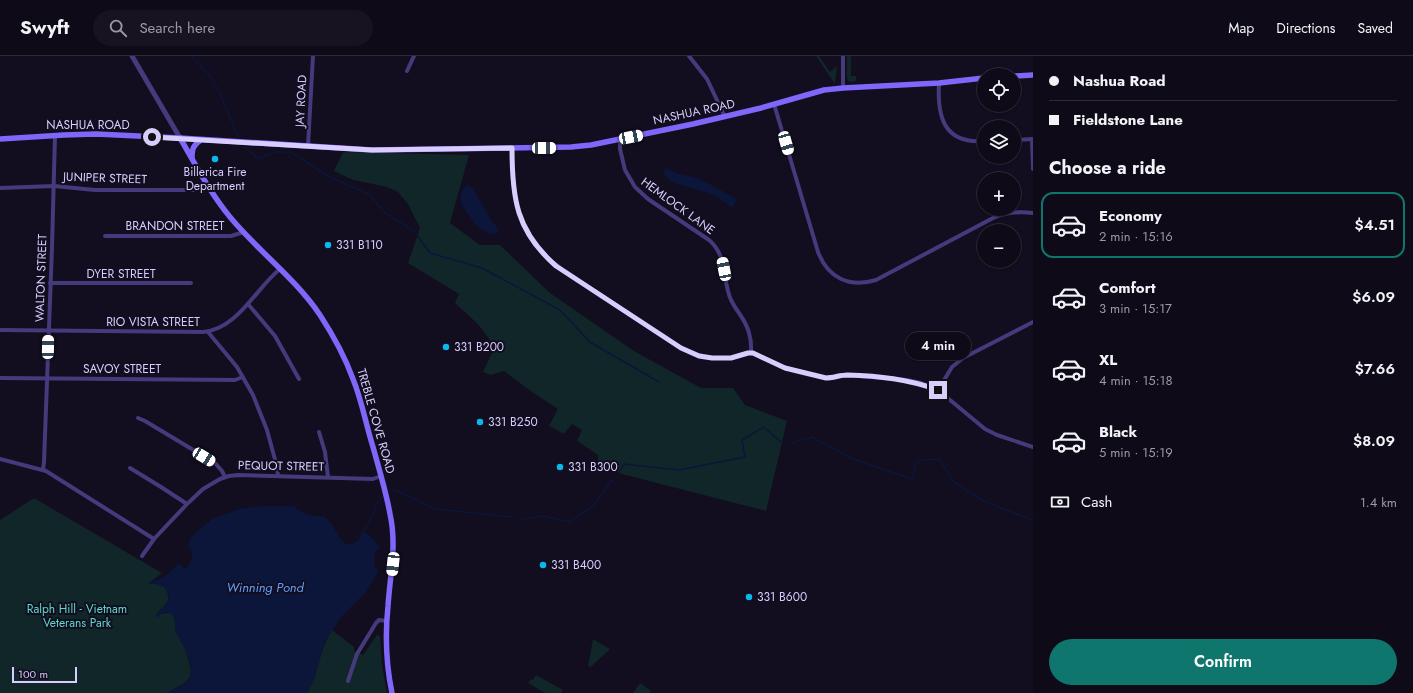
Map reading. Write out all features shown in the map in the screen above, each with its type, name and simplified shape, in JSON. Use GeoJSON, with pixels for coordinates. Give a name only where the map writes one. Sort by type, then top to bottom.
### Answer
{"type":"FeatureCollection","features":[{"type":"Feature","properties":{"kind":"main road"},"geometry":{"type":"LineString","coordinates":[[1021,76],[1033,75]]}},
{"type":"Feature","properties":{"kind":"main road","name":"NASHUA ROAD"},"geometry":{"type":"LineString","coordinates":[[0,139],[96,134],[372,150],[582,146],[725,117],[824,90],[939,83],[977,79]]}},
{"type":"Feature","properties":{"kind":"main road","name":"TREBLE COVE ROAD"},"geometry":{"type":"LineString","coordinates":[[180,138],[208,186],[225,211],[304,295],[320,315],[345,359],[356,389],[381,476],[390,514],[393,539],[393,556],[386,621],[386,652],[392,693]]}},
{"type":"Feature","properties":{"kind":"main road"},"geometry":{"type":"LineString","coordinates":[[192,158],[192,149],[202,140]]}},
{"type":"Feature","properties":{"kind":"street","name":"TREBLE COVE ROAD"},"geometry":{"type":"LineString","coordinates":[[132,56],[180,138]]}},
{"type":"Feature","properties":{"kind":"street","name":"JAY ROAD"},"geometry":{"type":"LineString","coordinates":[[308,146],[313,56]]}},
{"type":"Feature","properties":{"kind":"street"},"geometry":{"type":"LineString","coordinates":[[407,71],[414,56]]}},
{"type":"Feature","properties":{"kind":"street"},"geometry":{"type":"LineString","coordinates":[[688,56],[707,79],[725,117]]}},
{"type":"Feature","properties":{"kind":"street"},"geometry":{"type":"LineString","coordinates":[[843,56],[843,88]]}},
{"type":"Feature","properties":{"kind":"street"},"geometry":{"type":"LineString","coordinates":[[939,83],[940,113],[947,128],[954,135],[963,140],[977,142]]}},
{"type":"Feature","properties":{"kind":"street"},"geometry":{"type":"LineString","coordinates":[[774,104],[818,252],[827,269],[844,280],[860,284],[876,280],[994,218],[1011,212],[1033,213]]}},
{"type":"Feature","properties":{"kind":"street","name":"WALTON STREET"},"geometry":{"type":"LineString","coordinates":[[43,470],[48,379],[54,186],[54,135]]}},
{"type":"Feature","properties":{"kind":"street","name":"HEMLOCK LANE"},"geometry":{"type":"LineString","coordinates":[[620,139],[620,149],[626,170],[635,187],[648,199],[715,245],[719,252],[730,299],[750,330],[751,353]]}},
{"type":"Feature","properties":{"kind":"street"},"geometry":{"type":"LineString","coordinates":[[1021,140],[1032,139],[1033,169]]}},
{"type":"Feature","properties":{"kind":"street"},"geometry":{"type":"LineString","coordinates":[[512,148],[513,184],[517,209],[531,238],[550,260],[663,338],[699,356],[731,358],[751,353],[785,368],[826,378],[846,375],[907,380],[921,383],[938,390],[985,429],[997,436],[1033,446]]}},
{"type":"Feature","properties":{"kind":"street","name":"JUNIPER STREET"},"geometry":{"type":"LineString","coordinates":[[0,188],[54,186],[86,190],[134,191],[192,190],[208,186]]}},
{"type":"Feature","properties":{"kind":"street","name":"BRANDON STREET"},"geometry":{"type":"LineString","coordinates":[[105,236],[231,236],[244,232]]}},
{"type":"Feature","properties":{"kind":"street","name":"RIO VISTA STREET"},"geometry":{"type":"LineString","coordinates":[[0,330],[208,332],[223,325],[248,304],[280,269]]}},
{"type":"Feature","properties":{"kind":"street","name":"DYER STREET"},"geometry":{"type":"LineString","coordinates":[[50,283],[191,283]]}},
{"type":"Feature","properties":{"kind":"street"},"geometry":{"type":"LineString","coordinates":[[248,304],[275,336],[299,379]]}},
{"type":"Feature","properties":{"kind":"street"},"geometry":{"type":"LineString","coordinates":[[938,390],[952,367],[963,358],[1033,322]]}},
{"type":"Feature","properties":{"kind":"street"},"geometry":{"type":"LineString","coordinates":[[208,332],[243,377],[257,404],[267,430],[278,476]]}},
{"type":"Feature","properties":{"kind":"street","name":"SAVOY STREET"},"geometry":{"type":"LineString","coordinates":[[0,378],[235,380],[243,377]]}},
{"type":"Feature","properties":{"kind":"street"},"geometry":{"type":"LineString","coordinates":[[138,418],[215,463],[222,471],[224,477]]}},
{"type":"Feature","properties":{"kind":"street"},"geometry":{"type":"LineString","coordinates":[[319,432],[325,452],[328,477]]}},
{"type":"Feature","properties":{"kind":"street"},"geometry":{"type":"LineString","coordinates":[[0,458],[43,470],[154,539]]}},
{"type":"Feature","properties":{"kind":"street"},"geometry":{"type":"LineString","coordinates":[[130,468],[187,504]]}},
{"type":"Feature","properties":{"kind":"street","name":"PEQUOT STREET"},"geometry":{"type":"LineString","coordinates":[[142,556],[154,539],[187,504],[208,486],[224,477],[233,475],[373,478],[381,476]]}},
{"type":"Feature","properties":{"kind":"street"},"geometry":{"type":"LineString","coordinates":[[348,681],[357,654],[376,623],[380,620],[386,621]]}},
{"type":"Feature","properties":{"kind":"green space"},"geometry":{"type":"Polygon","coordinates":[[[816,56],[819,56],[830,72],[837,66],[835,84],[816,56]]]}},
{"type":"Feature","properties":{"kind":"green space"},"geometry":{"type":"Polygon","coordinates":[[[847,56],[851,56],[851,76],[856,76],[856,81],[849,82],[847,78],[847,56]]]}},
{"type":"Feature","properties":{"kind":"green space"},"geometry":{"type":"Polygon","coordinates":[[[343,152],[469,155],[450,223],[480,245],[500,245],[550,293],[634,351],[701,388],[733,388],[745,405],[787,421],[766,511],[622,474],[598,463],[598,455],[577,441],[582,430],[572,424],[564,434],[549,426],[558,409],[504,371],[491,375],[483,372],[494,349],[487,335],[482,329],[455,303],[459,294],[408,263],[420,228],[408,204],[398,192],[387,187],[353,180],[334,171],[343,152]]]}},
{"type":"Feature","properties":{"kind":"green space","name":"Ralph Hill - Vietnam Veterans Park"},"geometry":{"type":"Polygon","coordinates":[[[34,498],[162,573],[148,584],[161,585],[167,591],[167,602],[156,614],[171,612],[174,617],[176,623],[175,630],[186,649],[191,671],[190,677],[185,683],[167,693],[0,693],[0,520],[34,498]]]}},
{"type":"Feature","properties":{"kind":"green space"},"geometry":{"type":"Polygon","coordinates":[[[332,630],[354,647],[354,651],[363,655],[377,635],[380,636],[382,665],[387,693],[307,693],[314,677],[324,645],[332,630]]]}},
{"type":"Feature","properties":{"kind":"green space"},"geometry":{"type":"Polygon","coordinates":[[[593,639],[610,649],[591,667],[588,666],[593,639]]]}},
{"type":"Feature","properties":{"kind":"green space"},"geometry":{"type":"Polygon","coordinates":[[[536,675],[563,690],[561,693],[545,693],[528,683],[531,679],[533,680],[536,675]]]}},
{"type":"Feature","properties":{"kind":"green space"},"geometry":{"type":"Polygon","coordinates":[[[640,683],[651,691],[649,693],[633,693],[640,683]]]}},
{"type":"Feature","properties":{"kind":"water"},"geometry":{"type":"Polygon","coordinates":[[[665,168],[679,174],[698,178],[735,198],[736,200],[734,206],[732,207],[716,197],[704,192],[683,186],[670,180],[663,171],[665,168]]]}},
{"type":"Feature","properties":{"kind":"water"},"geometry":{"type":"Polygon","coordinates":[[[468,185],[472,187],[491,220],[499,230],[496,234],[484,231],[480,228],[472,220],[462,205],[461,194],[463,189],[468,185]]]}},
{"type":"Feature","properties":{"kind":"water","name":"Winning Pond"},"geometry":{"type":"Polygon","coordinates":[[[260,506],[294,506],[308,514],[324,516],[331,523],[342,540],[348,544],[357,541],[360,537],[361,531],[367,534],[380,547],[375,553],[374,566],[378,572],[366,592],[342,616],[325,641],[314,680],[307,693],[167,693],[182,686],[190,678],[190,664],[175,629],[172,614],[168,612],[161,614],[157,618],[156,616],[156,614],[168,602],[169,599],[167,591],[158,584],[147,584],[164,577],[178,564],[182,565],[184,568],[188,567],[192,556],[188,546],[191,538],[212,519],[239,509],[260,506]]]}},
{"type":"Feature","properties":{"kind":"waterway"},"geometry":{"type":"LineString","coordinates":[[191,56],[211,77],[219,91],[238,137]]}},
{"type":"Feature","properties":{"kind":"waterway"},"geometry":{"type":"LineString","coordinates":[[244,146],[258,159],[274,152],[291,152],[326,175],[370,195],[384,212],[414,231],[430,253],[482,268],[560,310],[590,342],[659,382]]}},
{"type":"Feature","properties":{"kind":"waterway"},"geometry":{"type":"LineString","coordinates":[[620,471],[624,464],[679,470],[745,457],[742,440],[764,427],[782,443]]}},
{"type":"Feature","properties":{"kind":"waterway"},"geometry":{"type":"LineString","coordinates":[[791,443],[812,437],[853,459],[912,479],[917,462],[921,460],[939,459],[954,482],[983,501],[1033,519]]}},
{"type":"Feature","properties":{"kind":"waterway"},"geometry":{"type":"LineString","coordinates":[[522,519],[544,516],[570,522],[594,505],[612,480]]}},
{"type":"Feature","properties":{"kind":"waterway"},"geometry":{"type":"LineString","coordinates":[[390,490],[395,490],[436,509],[513,517]]}},
{"type":"Feature","properties":{"kind":"waterway"},"geometry":{"type":"LineString","coordinates":[[363,531],[370,521],[376,505],[382,496]]}},
{"type":"Feature","properties":{"kind":"place","name":"Billerica Fire Department"},"geometry":{"type":"Point","coordinates":[215,159]}},
{"type":"Feature","properties":{"kind":"place","name":"331 B110"},"geometry":{"type":"Point","coordinates":[328,245]}},
{"type":"Feature","properties":{"kind":"place","name":"331 B200"},"geometry":{"type":"Point","coordinates":[446,347]}},
{"type":"Feature","properties":{"kind":"place","name":"331 B250"},"geometry":{"type":"Point","coordinates":[480,422]}},
{"type":"Feature","properties":{"kind":"place","name":"331 B300"},"geometry":{"type":"Point","coordinates":[560,467]}},
{"type":"Feature","properties":{"kind":"place","name":"331 B400"},"geometry":{"type":"Point","coordinates":[543,565]}},
{"type":"Feature","properties":{"kind":"place","name":"331 B600"},"geometry":{"type":"Point","coordinates":[749,597]}},
{"type":"Feature","properties":{"kind":"route"},"geometry":{"type":"LineString","coordinates":[[152,137],[372,150],[512,148],[515,201],[527,231],[540,250],[556,266],[663,338],[699,356],[721,359],[752,353],[785,368],[826,378],[846,375],[907,380],[921,383],[938,390]]}}]}
